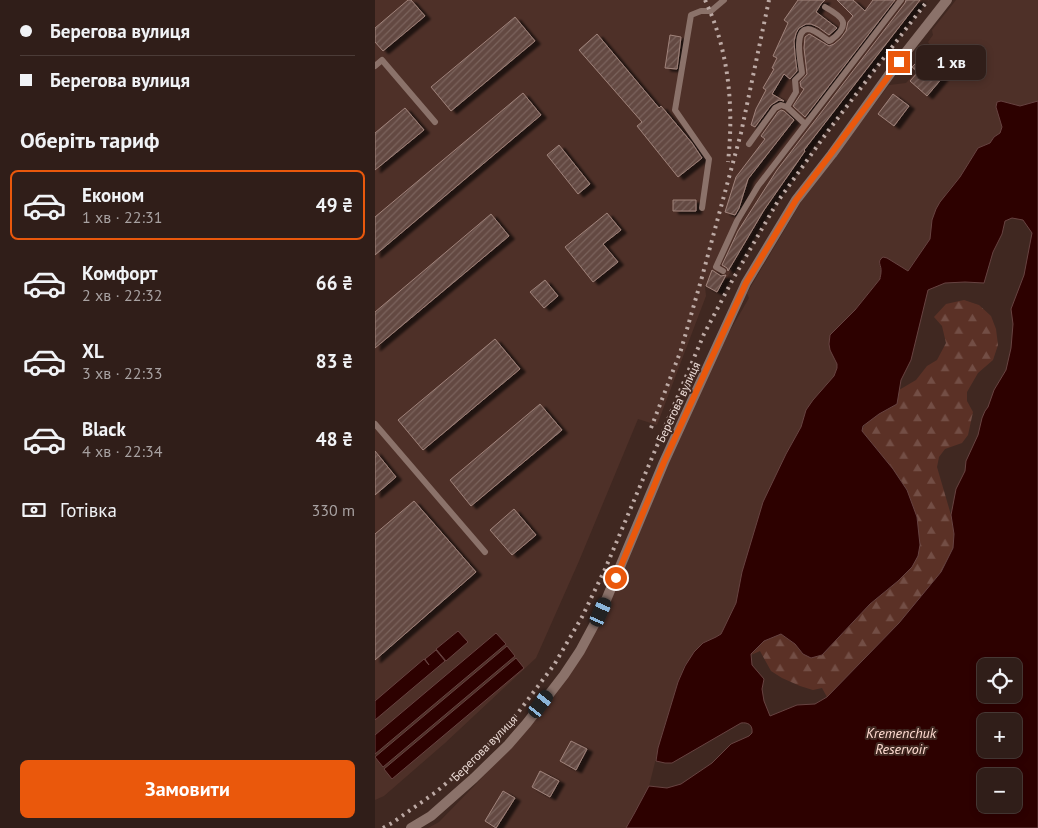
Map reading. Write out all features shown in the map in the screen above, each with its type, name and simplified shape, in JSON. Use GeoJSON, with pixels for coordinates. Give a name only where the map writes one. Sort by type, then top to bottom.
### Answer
{"type":"FeatureCollection","features":[{"type":"Feature","properties":{"kind":"street","name":"Берегова вулиця"},"geometry":{"type":"LineString","coordinates":[[411,828],[431,816],[508,745],[564,675],[580,651],[601,612],[664,462],[746,283],[796,200],[947,0]]}},
{"type":"Feature","properties":{"kind":"lane"},"geometry":{"type":"LineString","coordinates":[[702,208],[709,159],[675,110],[691,15],[701,11],[711,11],[724,0]]}},
{"type":"Feature","properties":{"kind":"lane"},"geometry":{"type":"LineString","coordinates":[[723,270],[716,267],[737,221],[757,186],[901,0]]}},
{"type":"Feature","properties":{"kind":"lane"},"geometry":{"type":"LineString","coordinates":[[787,107],[796,92],[795,80],[801,73],[799,41],[802,32],[810,29],[829,41],[843,26],[843,19],[825,7]]}},
{"type":"Feature","properties":{"kind":"lane"},"geometry":{"type":"LineString","coordinates":[[375,66],[382,60],[435,122]]}},
{"type":"Feature","properties":{"kind":"lane"},"geometry":{"type":"LineString","coordinates":[[749,144],[775,108],[781,105],[787,107],[805,124]]}},
{"type":"Feature","properties":{"kind":"lane"},"geometry":{"type":"LineString","coordinates":[[375,424],[485,552]]}},
{"type":"Feature","properties":{"kind":"shaded area"},"geometry":{"type":"Polygon","coordinates":[[[375,0],[922,0],[816,136],[771,203],[718,293],[705,286],[706,296],[657,425],[638,419],[536,658],[445,743],[384,796],[375,800],[375,0]]]}},
{"type":"Feature","properties":{"kind":"shaded area"},"geometry":{"type":"Polygon","coordinates":[[[956,0],[1038,0],[1038,101],[1020,106],[1001,101],[996,107],[1002,127],[1000,133],[990,143],[978,148],[960,177],[947,192],[932,220],[931,239],[907,271],[887,258],[879,263],[882,274],[880,279],[855,310],[835,330],[834,359],[837,368],[834,376],[806,410],[801,427],[763,502],[742,572],[736,603],[721,634],[703,643],[684,666],[662,734],[649,786],[626,828],[428,828],[439,822],[530,725],[581,652],[706,372],[749,298],[747,293],[804,197],[889,85],[906,83],[916,72],[911,67],[931,46],[928,42],[933,35],[932,30],[956,0]]]}},
{"type":"Feature","properties":{"kind":"green space"},"geometry":{"type":"Polygon","coordinates":[[[964,300],[979,305],[991,316],[996,329],[998,345],[993,360],[978,373],[967,392],[967,401],[973,412],[968,435],[962,443],[945,449],[939,457],[937,467],[951,515],[954,534],[953,548],[941,572],[899,624],[827,697],[822,688],[813,690],[800,686],[771,671],[760,651],[751,655],[764,641],[781,634],[796,644],[803,654],[822,655],[870,604],[898,581],[920,545],[917,517],[907,490],[893,469],[862,431],[872,419],[897,404],[899,390],[916,380],[927,366],[937,360],[946,343],[942,326],[934,317],[946,304],[964,300]]]}},
{"type":"Feature","properties":{"kind":"water","name":"Kremenchuk Reservoir"},"geometry":{"type":"Polygon","coordinates":[[[1001,101],[1020,106],[1038,101],[1038,828],[626,828],[649,786],[667,788],[681,784],[712,763],[731,744],[752,733],[752,728],[749,725],[741,723],[672,763],[656,761],[658,748],[678,682],[685,666],[694,652],[703,643],[721,634],[736,603],[742,572],[763,502],[801,427],[806,410],[834,376],[837,364],[830,350],[830,335],[855,310],[880,279],[880,262],[883,257],[908,271],[930,239],[932,220],[940,202],[960,177],[978,148],[990,143],[1000,133],[1002,127],[996,107],[997,102],[1001,101]],[[1012,218],[1005,221],[984,283],[945,283],[928,290],[911,360],[901,380],[897,404],[863,426],[862,431],[893,469],[907,490],[917,517],[920,545],[918,556],[912,567],[870,604],[822,655],[811,658],[803,654],[795,644],[781,634],[764,641],[751,654],[752,665],[764,679],[762,689],[770,716],[797,705],[815,704],[827,697],[899,623],[941,572],[953,548],[954,534],[951,515],[956,489],[965,471],[966,461],[978,435],[982,418],[994,390],[1006,370],[1011,348],[1013,324],[1011,309],[1024,275],[1032,233],[1023,220],[1012,218]]]}},
{"type":"Feature","properties":{"kind":"water"},"geometry":{"type":"Polygon","coordinates":[[[458,631],[468,642],[446,661],[436,649],[458,631]]]}},
{"type":"Feature","properties":{"kind":"water"},"geometry":{"type":"Polygon","coordinates":[[[496,633],[506,644],[375,754],[375,735],[496,633]]]}},
{"type":"Feature","properties":{"kind":"water"},"geometry":{"type":"Polygon","coordinates":[[[507,646],[515,656],[383,767],[375,757],[507,646]]]}},
{"type":"Feature","properties":{"kind":"water"},"geometry":{"type":"Polygon","coordinates":[[[436,650],[445,661],[375,720],[375,701],[424,659],[429,665],[425,659],[436,650]]]}},
{"type":"Feature","properties":{"kind":"water"},"geometry":{"type":"Polygon","coordinates":[[[516,658],[524,668],[392,779],[384,769],[516,658]]]}},
{"type":"Feature","properties":{"kind":"building"},"geometry":{"type":"Polygon","coordinates":[[[408,0],[411,0],[425,16],[383,51],[375,42],[375,28],[408,0]]]}},
{"type":"Feature","properties":{"kind":"building"},"geometry":{"type":"Polygon","coordinates":[[[798,0],[825,0],[816,12],[837,28],[829,35],[811,24],[806,24],[799,28],[794,41],[797,71],[790,79],[784,74],[772,94],[784,101],[779,100],[771,105],[755,127],[751,125],[756,109],[766,90],[763,88],[774,69],[772,68],[777,58],[773,56],[788,23],[784,20],[798,0]]]}},
{"type":"Feature","properties":{"kind":"building"},"geometry":{"type":"Polygon","coordinates":[[[837,0],[853,0],[865,11],[873,0],[895,0],[805,117],[793,106],[804,89],[801,87],[800,82],[807,74],[804,48],[805,37],[809,34],[829,46],[841,38],[846,31],[848,22],[853,16],[837,0]]]}},
{"type":"Feature","properties":{"kind":"building"},"geometry":{"type":"Polygon","coordinates":[[[906,0],[920,0],[804,150],[764,210],[728,271],[722,265],[738,231],[777,170],[906,0]]]}},
{"type":"Feature","properties":{"kind":"building"},"geometry":{"type":"Polygon","coordinates":[[[515,17],[535,41],[451,111],[431,87],[515,17]]]}},
{"type":"Feature","properties":{"kind":"building"},"geometry":{"type":"Polygon","coordinates":[[[597,34],[659,108],[661,106],[702,158],[678,177],[637,126],[642,122],[579,50],[597,34]]]}},
{"type":"Feature","properties":{"kind":"building"},"geometry":{"type":"Polygon","coordinates":[[[670,35],[681,37],[677,69],[665,68],[670,35]]]}},
{"type":"Feature","properties":{"kind":"building"},"geometry":{"type":"Polygon","coordinates":[[[920,59],[925,63],[926,61],[943,77],[927,96],[910,81],[918,72],[912,67],[920,59]]]}},
{"type":"Feature","properties":{"kind":"building"},"geometry":{"type":"Polygon","coordinates":[[[523,93],[541,115],[375,255],[375,217],[523,93]]]}},
{"type":"Feature","properties":{"kind":"building"},"geometry":{"type":"Polygon","coordinates":[[[893,94],[909,106],[894,126],[878,114],[893,94]]]}},
{"type":"Feature","properties":{"kind":"building"},"geometry":{"type":"Polygon","coordinates":[[[405,108],[424,130],[375,170],[375,133],[405,108]]]}},
{"type":"Feature","properties":{"kind":"building"},"geometry":{"type":"Polygon","coordinates":[[[781,110],[794,120],[748,179],[735,215],[725,212],[736,177],[765,139],[761,136],[781,110]]]}},
{"type":"Feature","properties":{"kind":"building"},"geometry":{"type":"Polygon","coordinates":[[[559,145],[590,184],[578,194],[547,155],[559,145]]]}},
{"type":"Feature","properties":{"kind":"building"},"geometry":{"type":"Polygon","coordinates":[[[673,200],[696,200],[696,211],[673,211],[673,200]]]}},
{"type":"Feature","properties":{"kind":"building"},"geometry":{"type":"Polygon","coordinates":[[[607,213],[621,230],[603,244],[618,262],[593,282],[565,247],[607,213]]]}},
{"type":"Feature","properties":{"kind":"building"},"geometry":{"type":"Polygon","coordinates":[[[491,214],[509,236],[375,348],[375,312],[491,214]]]}},
{"type":"Feature","properties":{"kind":"building"},"geometry":{"type":"Polygon","coordinates":[[[712,270],[721,276],[726,275],[717,292],[706,286],[712,270]]]}},
{"type":"Feature","properties":{"kind":"building"},"geometry":{"type":"Polygon","coordinates":[[[545,280],[558,296],[544,308],[530,292],[545,280]]]}},
{"type":"Feature","properties":{"kind":"building"},"geometry":{"type":"Polygon","coordinates":[[[495,339],[520,369],[423,450],[398,420],[495,339]]]}},
{"type":"Feature","properties":{"kind":"building"},"geometry":{"type":"Polygon","coordinates":[[[540,404],[562,430],[471,506],[450,480],[540,404]]]}},
{"type":"Feature","properties":{"kind":"building"},"geometry":{"type":"Polygon","coordinates":[[[375,451],[396,477],[375,495],[375,451]]]}},
{"type":"Feature","properties":{"kind":"building"},"geometry":{"type":"Polygon","coordinates":[[[414,501],[476,572],[375,660],[375,534],[414,501]]]}},
{"type":"Feature","properties":{"kind":"building"},"geometry":{"type":"Polygon","coordinates":[[[514,509],[536,535],[512,555],[490,530],[514,509]]]}},
{"type":"Feature","properties":{"kind":"building"},"geometry":{"type":"Polygon","coordinates":[[[571,741],[587,749],[576,770],[560,761],[571,741]]]}},
{"type":"Feature","properties":{"kind":"building"},"geometry":{"type":"Polygon","coordinates":[[[540,771],[559,781],[550,797],[532,787],[540,771]]]}},
{"type":"Feature","properties":{"kind":"building"},"geometry":{"type":"Polygon","coordinates":[[[503,791],[515,798],[496,828],[485,821],[503,791]]]}},
{"type":"Feature","properties":{"kind":"railway"},"geometry":{"type":"LineString","coordinates":[[705,0],[720,39],[728,80],[730,100],[728,162]]}},
{"type":"Feature","properties":{"kind":"railway"},"geometry":{"type":"LineString","coordinates":[[651,428],[681,350],[702,277],[741,133],[769,0]]}},
{"type":"Feature","properties":{"kind":"railway"},"geometry":{"type":"LineString","coordinates":[[383,828],[436,792],[476,758],[517,714],[554,665],[582,617],[606,567],[704,334],[733,279],[778,201],[828,131],[928,0]]}},
{"type":"Feature","properties":{"kind":"route"},"geometry":{"type":"LineString","coordinates":[[616,578],[664,462],[746,283],[796,200],[899,62]]}}]}
